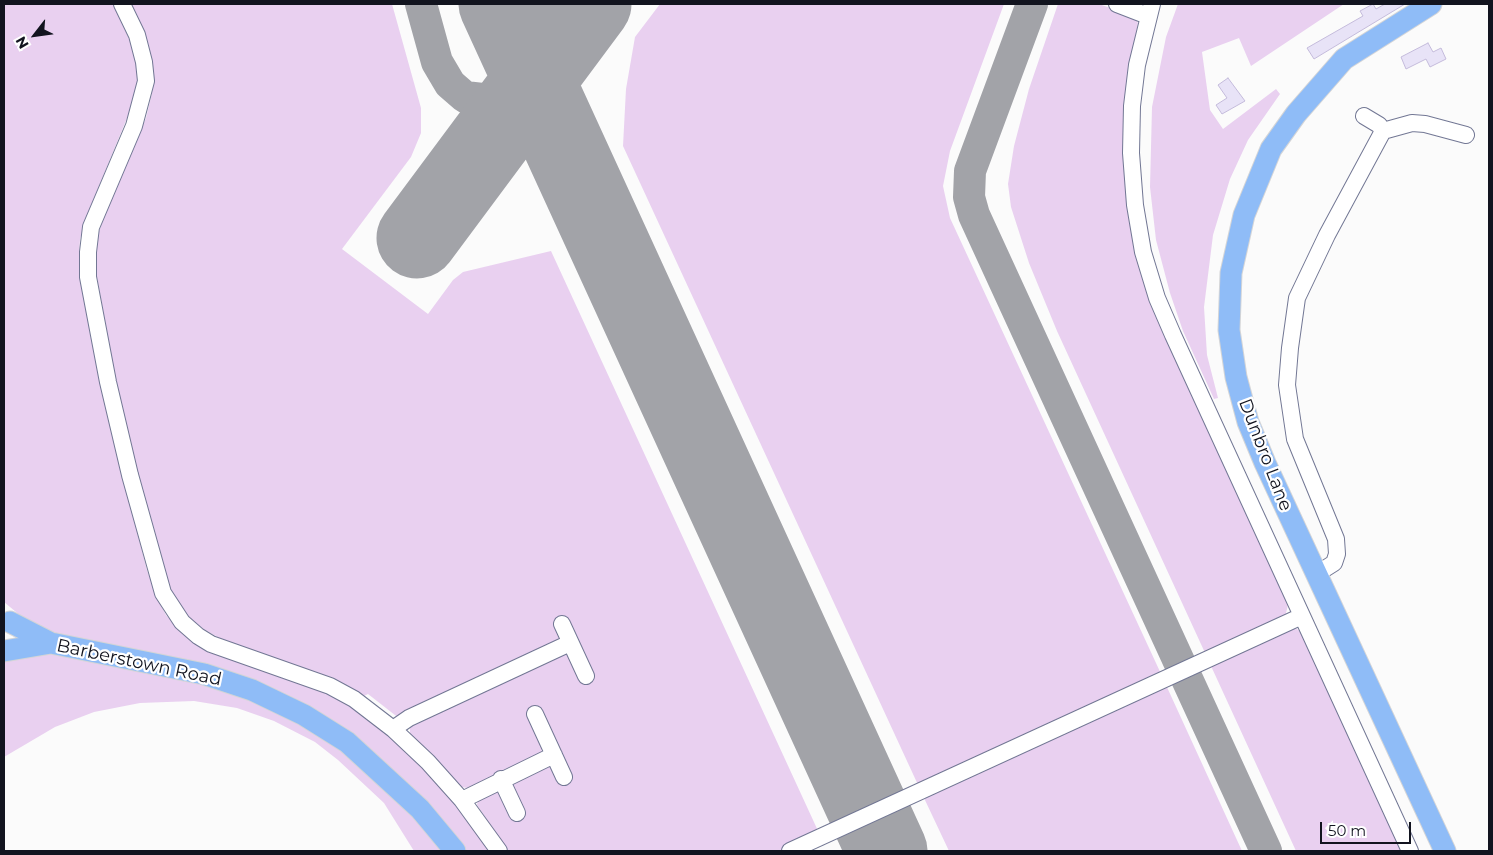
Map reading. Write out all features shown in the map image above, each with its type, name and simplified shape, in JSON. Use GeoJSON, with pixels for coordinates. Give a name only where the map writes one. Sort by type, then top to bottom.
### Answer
{"type":"FeatureCollection","features":[{"type":"Feature","properties":{"kind":"main road","name":"Dunbro Lane"},"geometry":{"type":"LineString","coordinates":[[1431,4],[1344,59],[1296,114],[1272,149],[1244,214],[1231,273],[1229,330],[1248,422],[1315,575],[1445,851]]}},
{"type":"Feature","properties":{"kind":"main road"},"geometry":{"type":"LineString","coordinates":[[7,618],[51,643]]}},
{"type":"Feature","properties":{"kind":"main road"},"geometry":{"type":"LineString","coordinates":[[4,651],[11,639],[7,618]]}},
{"type":"Feature","properties":{"kind":"main road","name":"Barberstown Road"},"geometry":{"type":"LineString","coordinates":[[4,651],[51,643],[204,674],[252,690],[304,715],[347,742],[386,775],[420,809],[455,851]]}},
{"type":"Feature","properties":{"kind":"lane"},"geometry":{"type":"LineString","coordinates":[[122,4],[137,35],[144,62],[146,81],[134,126],[91,228],[88,252],[88,277],[110,392],[162,593],[170,608],[198,636],[211,644],[330,686],[354,699],[393,729],[428,762],[462,800],[499,851]]}},
{"type":"Feature","properties":{"kind":"lane"},"geometry":{"type":"LineString","coordinates":[[1117,4],[1150,10],[1135,81],[1130,153],[1135,205],[1143,252],[1157,298],[1410,851]]}},
{"type":"Feature","properties":{"kind":"lane"},"geometry":{"type":"LineString","coordinates":[[1364,116],[1378,124],[1383,131]]}},
{"type":"Feature","properties":{"kind":"lane"},"geometry":{"type":"LineString","coordinates":[[1315,575],[1334,564],[1338,554],[1336,539],[1295,439],[1287,384],[1297,298],[1331,227],[1383,131],[1412,123],[1425,124],[1466,135]]}},
{"type":"Feature","properties":{"kind":"lane"},"geometry":{"type":"LineString","coordinates":[[790,851],[1302,616]]}},
{"type":"Feature","properties":{"kind":"lane"},"geometry":{"type":"LineString","coordinates":[[562,624],[586,676]]}},
{"type":"Feature","properties":{"kind":"lane"},"geometry":{"type":"LineString","coordinates":[[393,729],[409,718],[570,643]]}},
{"type":"Feature","properties":{"kind":"lane"},"geometry":{"type":"LineString","coordinates":[[535,714],[564,777]]}},
{"type":"Feature","properties":{"kind":"lane"},"geometry":{"type":"LineString","coordinates":[[462,800],[501,779],[554,755]]}},
{"type":"Feature","properties":{"kind":"lane"},"geometry":{"type":"LineString","coordinates":[[501,779],[517,813]]}},
{"type":"Feature","properties":{"kind":"shaded area"},"geometry":{"type":"Polygon","coordinates":[[[4,4],[113,4],[130,41],[137,64],[138,76],[134,101],[90,208],[80,239],[79,257],[90,334],[108,419],[147,570],[157,598],[166,615],[181,631],[338,697],[382,729],[425,767],[456,803],[490,851],[463,851],[326,719],[61,636],[22,617],[4,602],[4,4]]]}},
{"type":"Feature","properties":{"kind":"shaded area"},"geometry":{"type":"Polygon","coordinates":[[[130,4],[392,4],[421,108],[421,133],[411,157],[342,249],[428,314],[453,280],[463,272],[551,251],[819,833],[779,851],[508,851],[477,805],[478,800],[548,766],[555,769],[543,744],[541,753],[468,788],[461,787],[414,739],[410,733],[410,728],[415,722],[562,639],[400,719],[368,694],[362,697],[230,644],[205,630],[188,617],[174,599],[165,574],[125,429],[96,272],[95,243],[108,205],[146,118],[152,93],[153,69],[148,43],[130,4]]]}},
{"type":"Feature","properties":{"kind":"shaded area"},"geometry":{"type":"Polygon","coordinates":[[[660,4],[1004,4],[950,151],[943,186],[950,218],[1162,676],[919,787],[623,146],[626,89],[635,37],[660,4]]]}},
{"type":"Feature","properties":{"kind":"shaded area"},"geometry":{"type":"Polygon","coordinates":[[[1058,4],[1099,4],[1133,16],[1138,23],[1129,69],[1123,116],[1125,186],[1134,247],[1162,331],[1288,605],[1285,617],[1206,655],[1057,331],[1029,263],[1011,207],[1008,184],[1014,146],[1029,89],[1058,4]]]}},
{"type":"Feature","properties":{"kind":"shaded area"},"geometry":{"type":"Polygon","coordinates":[[[1178,4],[1344,4],[1251,66],[1239,38],[1202,52],[1210,110],[1223,129],[1276,89],[1280,94],[1248,140],[1230,179],[1213,235],[1204,307],[1207,355],[1218,398],[1214,399],[1183,331],[1170,293],[1156,240],[1150,187],[1152,107],[1166,37],[1178,4]]]}},
{"type":"Feature","properties":{"kind":"shaded area"},"geometry":{"type":"Polygon","coordinates":[[[1292,629],[1297,629],[1303,634],[1402,851],[1296,851],[1211,666],[1292,629]]]}},
{"type":"Feature","properties":{"kind":"shaded area"},"geometry":{"type":"Polygon","coordinates":[[[38,650],[224,689],[257,702],[305,726],[352,758],[410,813],[442,851],[414,851],[384,803],[338,760],[315,742],[274,721],[237,708],[194,701],[140,703],[94,712],[55,727],[4,757],[4,660],[38,650]]]}},
{"type":"Feature","properties":{"kind":"shaded area"},"geometry":{"type":"Polygon","coordinates":[[[1166,685],[1242,851],[949,851],[924,798],[1166,685]]]}},
{"type":"Feature","properties":{"kind":"building"},"geometry":{"type":"Polygon","coordinates":[[[1373,4],[1376,9],[1385,4],[1405,4],[1314,59],[1307,48],[1363,16],[1360,11],[1373,4]]]}},
{"type":"Feature","properties":{"kind":"building"},"geometry":{"type":"Polygon","coordinates":[[[1428,43],[1433,52],[1441,48],[1446,59],[1430,67],[1426,59],[1406,69],[1401,57],[1428,43]]]}},
{"type":"Feature","properties":{"kind":"building"},"geometry":{"type":"Polygon","coordinates":[[[1228,78],[1245,101],[1222,114],[1216,105],[1227,98],[1218,85],[1228,78]]]}},
{"type":"Feature","properties":{"kind":"taxiway"},"geometry":{"type":"LineString","coordinates":[[421,4],[437,62],[450,84],[465,97],[500,101],[528,88]]}},
{"type":"Feature","properties":{"kind":"taxiway"},"geometry":{"type":"LineString","coordinates":[[1032,4],[970,171],[969,197],[974,215],[1266,851]]}},
{"type":"Feature","properties":{"kind":"runway"},"geometry":{"type":"LineString","coordinates":[[499,4],[887,851]]}},
{"type":"Feature","properties":{"kind":"runway"},"geometry":{"type":"LineString","coordinates":[[417,238],[591,4]]}}]}
